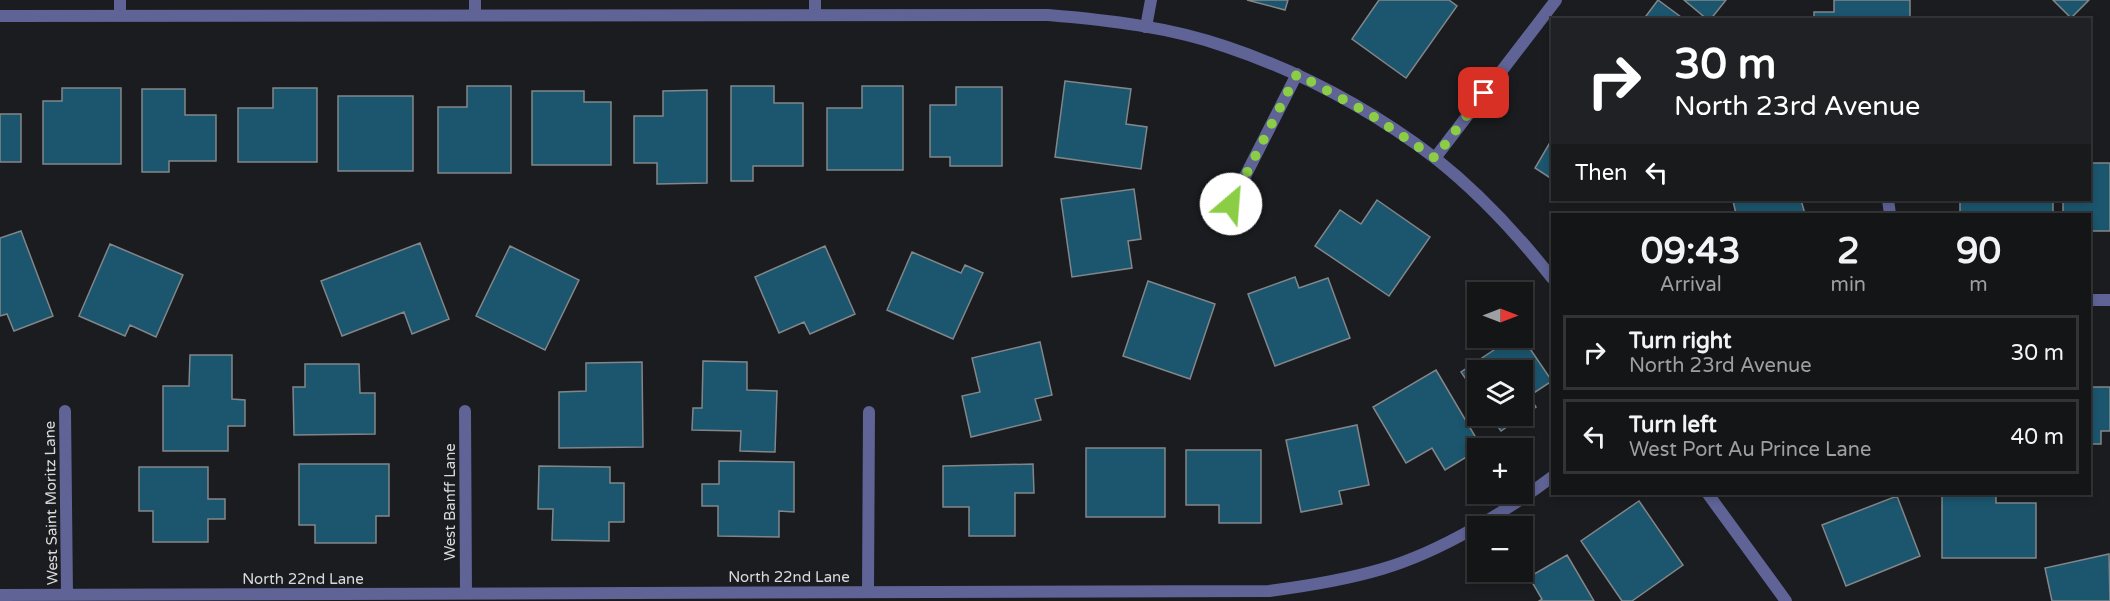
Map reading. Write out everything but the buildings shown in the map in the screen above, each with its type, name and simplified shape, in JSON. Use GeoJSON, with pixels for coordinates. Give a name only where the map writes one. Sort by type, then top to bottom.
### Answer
{"type":"FeatureCollection","features":[{"type":"Feature","properties":{"kind":"street"},"geometry":{"type":"LineString","coordinates":[[120,0],[120,15]]}},
{"type":"Feature","properties":{"kind":"street"},"geometry":{"type":"LineString","coordinates":[[474,0],[475,15]]}},
{"type":"Feature","properties":{"kind":"street"},"geometry":{"type":"LineString","coordinates":[[815,0],[815,15]]}},
{"type":"Feature","properties":{"kind":"street"},"geometry":{"type":"LineString","coordinates":[[1146,27],[1151,0]]}},
{"type":"Feature","properties":{"kind":"street"},"geometry":{"type":"LineString","coordinates":[[1435,158],[1556,0]]}},
{"type":"Feature","properties":{"kind":"street"},"geometry":{"type":"LineString","coordinates":[[0,16],[1048,15],[1104,20],[1146,27],[1226,46],[1297,74],[1368,113],[1435,158],[1507,225],[1551,277]]}},
{"type":"Feature","properties":{"kind":"street"},"geometry":{"type":"LineString","coordinates":[[1231,204],[1297,74]]}},
{"type":"Feature","properties":{"kind":"street"},"geometry":{"type":"LineString","coordinates":[[2091,300],[2110,300]]}},
{"type":"Feature","properties":{"kind":"street","name":"West Saint Moritz Lane"},"geometry":{"type":"LineString","coordinates":[[64,411],[67,595]]}},
{"type":"Feature","properties":{"kind":"street","name":"West Banff Lane"},"geometry":{"type":"LineString","coordinates":[[465,411],[466,593]]}},
{"type":"Feature","properties":{"kind":"street"},"geometry":{"type":"LineString","coordinates":[[868,412],[868,591]]}},
{"type":"Feature","properties":{"kind":"street","name":"North 22nd Lane"},"geometry":{"type":"LineString","coordinates":[[0,595],[1269,591],[1322,584],[1383,569],[1424,553],[1487,520],[1551,478]]}},
{"type":"Feature","properties":{"kind":"street"},"geometry":{"type":"LineString","coordinates":[[1709,495],[1786,601]]}},
{"type":"Feature","properties":{"kind":"route"},"geometry":{"type":"LineString","coordinates":[[1231,204],[1297,74],[1368,113],[1435,158],[1484,93]]}}]}
